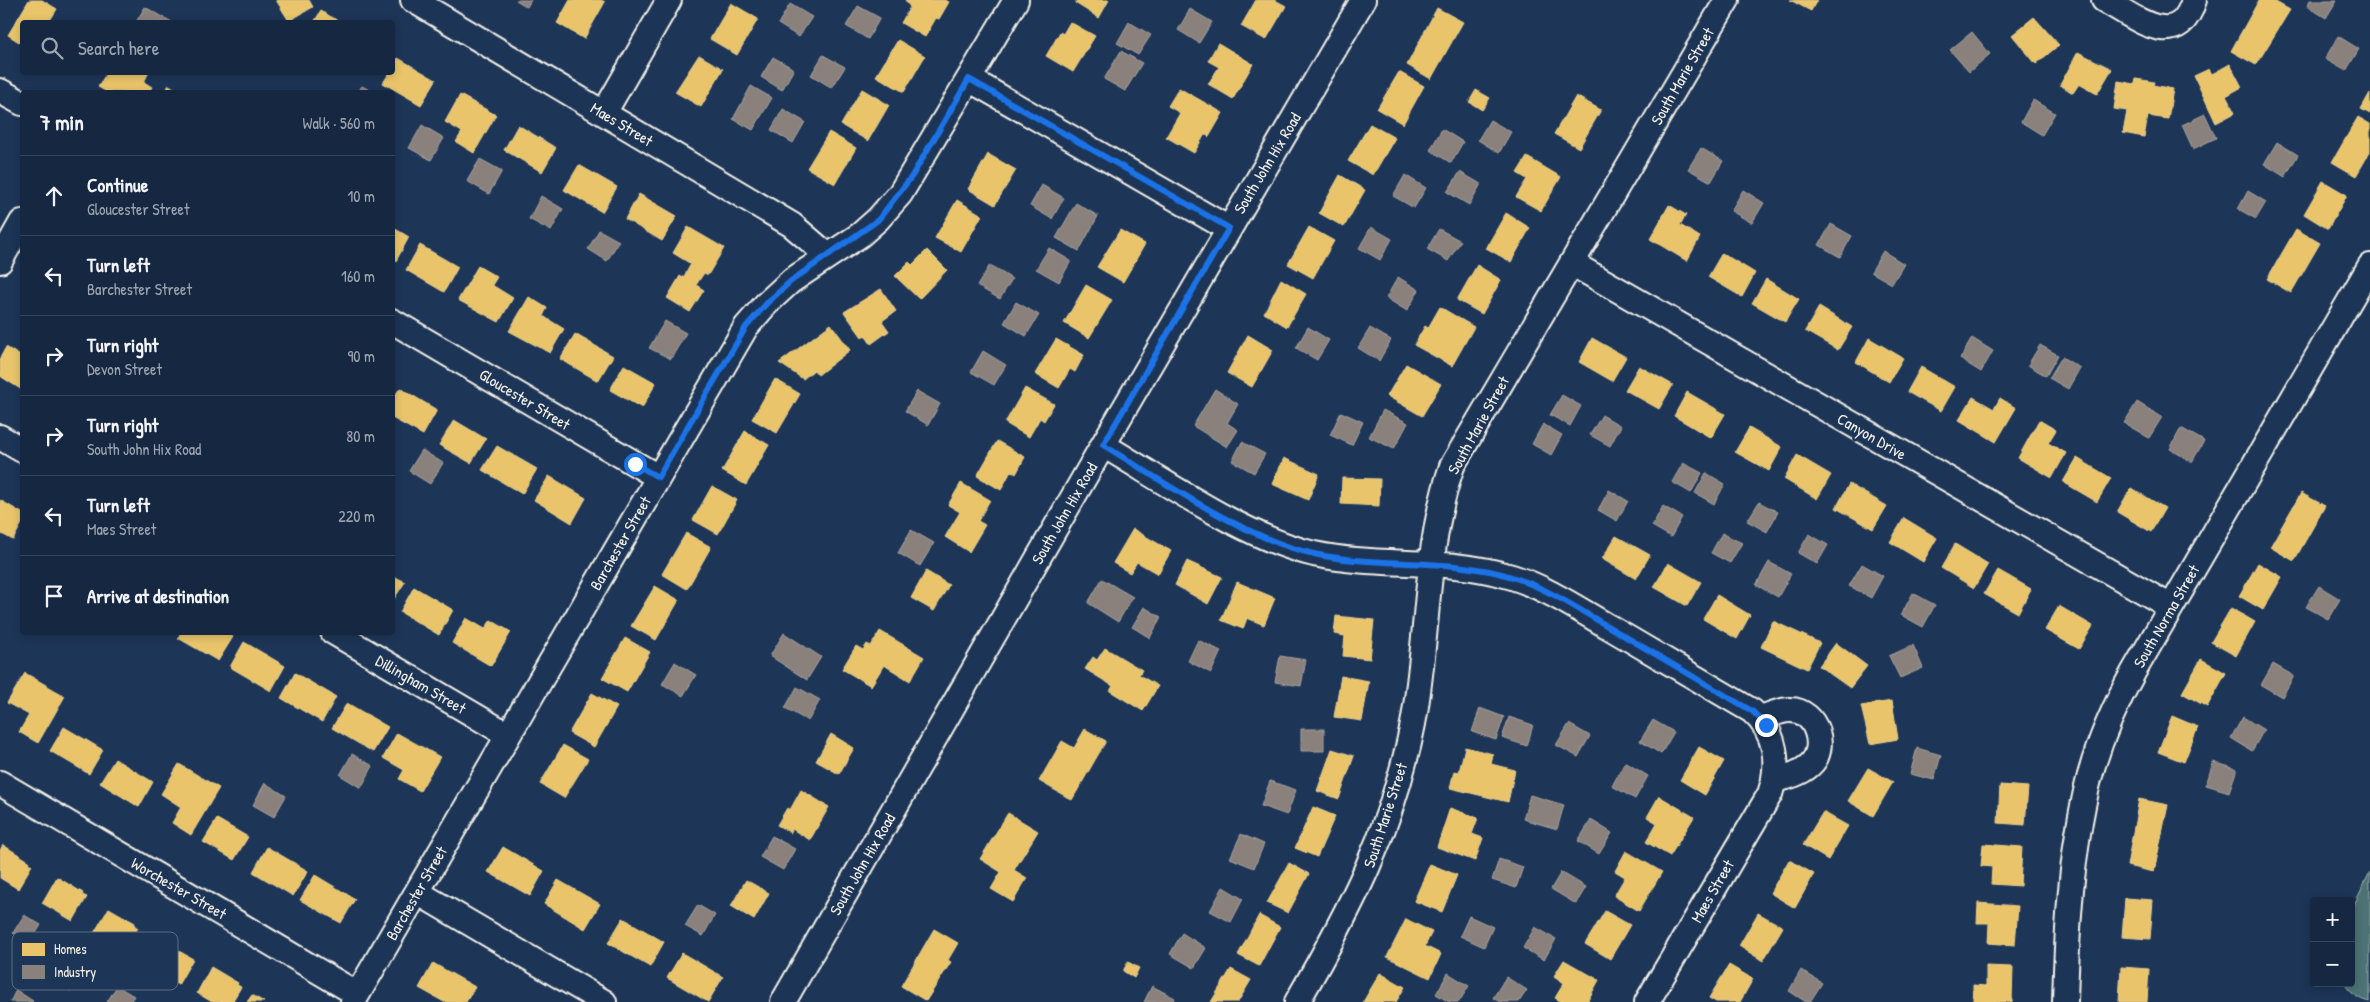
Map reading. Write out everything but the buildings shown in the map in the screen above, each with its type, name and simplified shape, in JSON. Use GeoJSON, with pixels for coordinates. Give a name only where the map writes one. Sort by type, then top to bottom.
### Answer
{"type":"FeatureCollection","features":[{"type":"Feature","properties":{"kind":"street","name":"Maes Street"},"geometry":{"type":"LineString","coordinates":[[413,0],[792,225],[827,255]]}},
{"type":"Feature","properties":{"kind":"street"},"geometry":{"type":"LineString","coordinates":[[604,113],[669,0]]}},
{"type":"Feature","properties":{"kind":"street","name":"Barchester Street"},"geometry":{"type":"LineString","coordinates":[[355,998],[746,327],[779,292],[827,255],[878,220],[900,194],[1016,0]]}},
{"type":"Feature","properties":{"kind":"street","name":"South John Hix Road"},"geometry":{"type":"LineString","coordinates":[[783,1002],[1103,445],[1363,0]]}},
{"type":"Feature","properties":{"kind":"street","name":"South Marie Street"},"geometry":{"type":"LineString","coordinates":[[1297,1002],[1342,924],[1365,875],[1384,828],[1400,776],[1414,713],[1426,627],[1430,564],[1441,499],[1452,466],[1573,264],[1727,0]]}},
{"type":"Feature","properties":{"kind":"street"},"geometry":{"type":"LineString","coordinates":[[2104,0],[2157,29],[2169,30],[2186,18],[2194,0]]}},
{"type":"Feature","properties":{"kind":"street"},"geometry":{"type":"LineString","coordinates":[[969,79],[1229,228]]}},
{"type":"Feature","properties":{"kind":"street"},"geometry":{"type":"LineString","coordinates":[[0,91],[20,102]]}},
{"type":"Feature","properties":{"kind":"street"},"geometry":{"type":"LineString","coordinates":[[0,261],[20,226]]}},
{"type":"Feature","properties":{"kind":"street","name":"Canyon Drive"},"geometry":{"type":"LineString","coordinates":[[1573,264],[2171,607]]}},
{"type":"Feature","properties":{"kind":"street","name":"South Norma Street"},"geometry":{"type":"LineString","coordinates":[[2065,1002],[2075,857],[2089,777],[2116,704],[2370,266]]}},
{"type":"Feature","properties":{"kind":"street","name":"Gloucester Street"},"geometry":{"type":"LineString","coordinates":[[395,323],[658,477]]}},
{"type":"Feature","properties":{"kind":"street"},"geometry":{"type":"LineString","coordinates":[[0,437],[20,449]]}},
{"type":"Feature","properties":{"kind":"street","name":"Maes Street"},"geometry":{"type":"LineString","coordinates":[[1103,445],[1230,520],[1282,544],[1313,554],[1349,560],[1430,564],[1491,571],[1534,585],[1744,706],[1761,718],[1774,743],[1776,755],[1775,780],[1770,794],[1647,1002]]}},
{"type":"Feature","properties":{"kind":"street","name":"Dillingham Street"},"geometry":{"type":"LineString","coordinates":[[338,635],[508,735]]}},
{"type":"Feature","properties":{"kind":"street"},"geometry":{"type":"LineString","coordinates":[[1761,718],[1781,711],[1792,710],[1801,713],[1811,720],[1820,743],[1818,754],[1810,765],[1794,775],[1775,780]]}},
{"type":"Feature","properties":{"kind":"street","name":"Worchester Street"},"geometry":{"type":"LineString","coordinates":[[0,783],[355,998]]}},
{"type":"Feature","properties":{"kind":"street"},"geometry":{"type":"LineString","coordinates":[[417,892],[604,1002]]}},
{"type":"Feature","properties":{"kind":"green space"},"geometry":{"type":"Polygon","coordinates":[[[2370,872],[2370,1002],[2362,1000],[2347,987],[2355,987],[2355,903],[2370,872]]]}},
{"type":"Feature","properties":{"kind":"route"},"geometry":{"type":"LineString","coordinates":[[635,464],[658,477],[746,327],[767,303],[791,281],[878,220],[900,194],[912,176],[969,79],[1229,228],[1103,445],[1230,520],[1282,544],[1313,554],[1349,560],[1468,567],[1491,571],[1534,585],[1752,711],[1766,725]]}}]}
